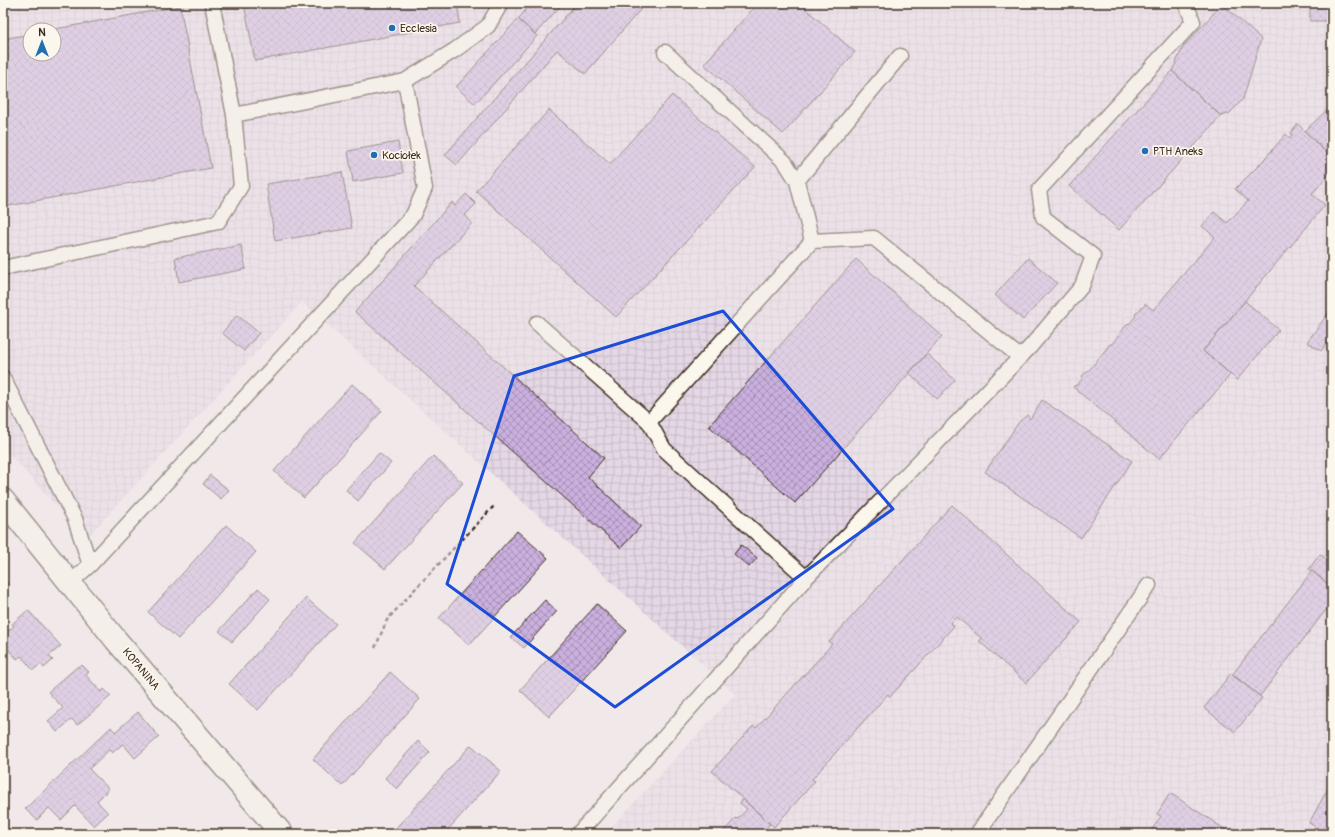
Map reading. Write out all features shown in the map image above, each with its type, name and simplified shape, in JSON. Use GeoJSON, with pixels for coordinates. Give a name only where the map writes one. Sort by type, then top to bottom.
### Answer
{"type":"FeatureCollection","features":[{"type":"Feature","properties":{"kind":"street","name":"KOPANINA"},"geometry":{"type":"LineString","coordinates":[[3,500],[116,640],[282,834]]}},
{"type":"Feature","properties":{"kind":"lane"},"geometry":{"type":"LineString","coordinates":[[3,268],[218,222],[241,186],[234,115],[212,3]]}},
{"type":"Feature","properties":{"kind":"lane"},"geometry":{"type":"LineString","coordinates":[[234,115],[405,81],[454,50],[488,26],[501,3]]}},
{"type":"Feature","properties":{"kind":"lane"},"geometry":{"type":"LineString","coordinates":[[578,834],[806,578],[1020,357],[1082,286],[1093,256],[1043,217],[1039,190],[1193,22],[1186,3]]}},
{"type":"Feature","properties":{"kind":"lane"},"geometry":{"type":"LineString","coordinates":[[665,52],[785,162],[797,181],[812,241]]}},
{"type":"Feature","properties":{"kind":"lane"},"geometry":{"type":"LineString","coordinates":[[797,181],[900,56]]}},
{"type":"Feature","properties":{"kind":"lane"},"geometry":{"type":"LineString","coordinates":[[70,582],[90,565],[413,215],[425,188],[405,81]]}},
{"type":"Feature","properties":{"kind":"lane"},"geometry":{"type":"LineString","coordinates":[[649,422],[812,241],[874,238],[1020,357]]}},
{"type":"Feature","properties":{"kind":"lane"},"geometry":{"type":"LineString","coordinates":[[537,323],[649,422],[664,449],[806,578]]}},
{"type":"Feature","properties":{"kind":"lane"},"geometry":{"type":"LineString","coordinates":[[3,378],[74,519],[90,565]]}},
{"type":"Feature","properties":{"kind":"lane"},"geometry":{"type":"LineString","coordinates":[[977,834],[1149,585]]}},
{"type":"Feature","properties":{"kind":"path"},"geometry":{"type":"LineString","coordinates":[[376,648],[387,620],[494,506]]}},
{"type":"Feature","properties":{"kind":"highlighted area"},"geometry":{"type":"Polygon","coordinates":[[[723,311],[893,509],[615,707],[447,584],[514,376],[723,311]]]}},
{"type":"Feature","properties":{"kind":"shaded area"},"geometry":{"type":"Polygon","coordinates":[[[3,3],[1332,3],[1332,834],[605,834],[735,694],[302,302],[86,539],[3,447],[3,3]]]}},
{"type":"Feature","properties":{"kind":"building"},"geometry":{"type":"Polygon","coordinates":[[[244,3],[457,3],[460,23],[255,61],[244,3]]]}},
{"type":"Feature","properties":{"kind":"building"},"geometry":{"type":"Polygon","coordinates":[[[532,3],[563,3],[535,34],[518,19],[532,3]]]}},
{"type":"Feature","properties":{"kind":"building"},"geometry":{"type":"Polygon","coordinates":[[[577,3],[646,3],[585,74],[557,50],[457,165],[445,155],[577,3]]]}},
{"type":"Feature","properties":{"kind":"building"},"geometry":{"type":"Polygon","coordinates":[[[758,3],[799,3],[855,52],[783,134],[704,64],[758,3]]]}},
{"type":"Feature","properties":{"kind":"building"},"geometry":{"type":"Polygon","coordinates":[[[1310,3],[1332,3],[1332,21],[1310,21],[1310,3]]]}},
{"type":"Feature","properties":{"kind":"building"},"geometry":{"type":"Polygon","coordinates":[[[1222,4],[1261,39],[1243,99],[1230,113],[1221,116],[1172,71],[1183,47],[1222,4]]]}},
{"type":"Feature","properties":{"kind":"building"},"geometry":{"type":"Polygon","coordinates":[[[180,6],[211,168],[3,207],[3,39],[22,35],[22,62],[62,62],[62,28],[180,6]]]}},
{"type":"Feature","properties":{"kind":"building"},"geometry":{"type":"Polygon","coordinates":[[[518,19],[537,36],[475,104],[456,87],[518,19]]]}},
{"type":"Feature","properties":{"kind":"building","name":"PTH Aneks"},"geometry":{"type":"Polygon","coordinates":[[[1172,71],[1221,116],[1119,230],[1069,186],[1172,71]]]}},
{"type":"Feature","properties":{"kind":"building"},"geometry":{"type":"Polygon","coordinates":[[[672,95],[755,167],[616,317],[476,191],[549,110],[610,164],[672,95]]]}},
{"type":"Feature","properties":{"kind":"building"},"geometry":{"type":"Polygon","coordinates":[[[1332,105],[1332,159],[1305,131],[1332,105]]]}},
{"type":"Feature","properties":{"kind":"building"},"geometry":{"type":"Polygon","coordinates":[[[1298,124],[1332,159],[1332,170],[1312,194],[1325,205],[1203,351],[1230,375],[1159,459],[1073,387],[1075,385],[1076,386],[1083,378],[1082,376],[1091,368],[1110,344],[1112,344],[1128,323],[1129,324],[1136,316],[1135,314],[1145,305],[1145,303],[1153,310],[1215,237],[1202,226],[1214,212],[1227,223],[1248,201],[1235,189],[1259,165],[1286,134],[1290,138],[1292,135],[1291,133],[1298,124]]]}},
{"type":"Feature","properties":{"kind":"building"},"geometry":{"type":"Polygon","coordinates":[[[398,142],[403,173],[353,182],[348,151],[398,142]]]}},
{"type":"Feature","properties":{"kind":"building"},"geometry":{"type":"Polygon","coordinates":[[[342,172],[352,228],[275,241],[266,184],[342,172]]]}},
{"type":"Feature","properties":{"kind":"building"},"geometry":{"type":"Polygon","coordinates":[[[466,194],[476,204],[465,215],[472,223],[414,286],[604,458],[588,477],[641,526],[621,548],[355,312],[452,202],[455,206],[466,194]]]}},
{"type":"Feature","properties":{"kind":"building"},"geometry":{"type":"Polygon","coordinates":[[[241,245],[246,269],[179,282],[175,258],[241,245]]]}},
{"type":"Feature","properties":{"kind":"building"},"geometry":{"type":"Polygon","coordinates":[[[1028,258],[1057,283],[1023,320],[995,295],[1028,258]]]}},
{"type":"Feature","properties":{"kind":"building"},"geometry":{"type":"Polygon","coordinates":[[[856,259],[942,336],[795,503],[709,426],[856,259]]]}},
{"type":"Feature","properties":{"kind":"building"},"geometry":{"type":"Polygon","coordinates":[[[1245,301],[1279,330],[1237,380],[1203,351],[1245,301]]]}},
{"type":"Feature","properties":{"kind":"building"},"geometry":{"type":"Polygon","coordinates":[[[1332,308],[1332,336],[1321,351],[1307,342],[1332,308]]]}},
{"type":"Feature","properties":{"kind":"building"},"geometry":{"type":"Polygon","coordinates":[[[237,315],[259,333],[244,351],[222,333],[237,315]]]}},
{"type":"Feature","properties":{"kind":"building"},"geometry":{"type":"Polygon","coordinates":[[[927,354],[955,380],[937,399],[909,373],[927,354]]]}},
{"type":"Feature","properties":{"kind":"building"},"geometry":{"type":"Polygon","coordinates":[[[352,384],[382,411],[304,498],[274,471],[352,384]]]}},
{"type":"Feature","properties":{"kind":"building"},"geometry":{"type":"Polygon","coordinates":[[[1042,400],[1132,461],[1081,538],[985,472],[1019,422],[1027,415],[1030,419],[1042,400]]]}},
{"type":"Feature","properties":{"kind":"building"},"geometry":{"type":"Polygon","coordinates":[[[379,453],[391,463],[358,501],[346,490],[379,453]]]}},
{"type":"Feature","properties":{"kind":"building"},"geometry":{"type":"Polygon","coordinates":[[[433,456],[463,483],[385,569],[355,543],[433,456]]]}},
{"type":"Feature","properties":{"kind":"building"},"geometry":{"type":"Polygon","coordinates":[[[210,475],[229,490],[221,499],[203,484],[210,475]]]}},
{"type":"Feature","properties":{"kind":"building"},"geometry":{"type":"Polygon","coordinates":[[[952,505],[1081,622],[1026,683],[979,641],[982,639],[957,617],[951,623],[954,626],[890,697],[888,694],[812,779],[815,781],[774,827],[712,771],[753,726],[756,728],[832,644],[829,642],[952,505]]]}},
{"type":"Feature","properties":{"kind":"building"},"geometry":{"type":"Polygon","coordinates":[[[226,525],[256,552],[178,639],[148,612],[226,525]]]}},
{"type":"Feature","properties":{"kind":"building"},"geometry":{"type":"Polygon","coordinates":[[[517,531],[548,558],[469,645],[439,618],[517,531]]]}},
{"type":"Feature","properties":{"kind":"building"},"geometry":{"type":"Polygon","coordinates":[[[741,545],[757,558],[749,567],[734,554],[741,545]]]}},
{"type":"Feature","properties":{"kind":"building"},"geometry":{"type":"Polygon","coordinates":[[[1320,554],[1332,564],[1332,587],[1309,569],[1320,554]]]}},
{"type":"Feature","properties":{"kind":"building"},"geometry":{"type":"Polygon","coordinates":[[[1312,571],[1332,587],[1332,602],[1260,696],[1232,675],[1312,571]]]}},
{"type":"Feature","properties":{"kind":"building"},"geometry":{"type":"Polygon","coordinates":[[[3,578],[8,584],[3,589],[3,578]]]}},
{"type":"Feature","properties":{"kind":"building"},"geometry":{"type":"Polygon","coordinates":[[[258,588],[270,599],[232,642],[219,631],[258,588]]]}},
{"type":"Feature","properties":{"kind":"building"},"geometry":{"type":"Polygon","coordinates":[[[306,598],[336,624],[258,710],[229,684],[306,598]]]}},
{"type":"Feature","properties":{"kind":"building"},"geometry":{"type":"Polygon","coordinates":[[[545,600],[557,611],[524,648],[511,637],[545,600]]]}},
{"type":"Feature","properties":{"kind":"building"},"geometry":{"type":"Polygon","coordinates":[[[597,604],[627,631],[549,717],[520,690],[597,604]]]}},
{"type":"Feature","properties":{"kind":"building"},"geometry":{"type":"Polygon","coordinates":[[[28,610],[61,646],[49,656],[53,660],[44,668],[41,664],[33,670],[21,656],[17,659],[3,644],[3,635],[14,626],[12,624],[28,610]]]}},
{"type":"Feature","properties":{"kind":"building"},"geometry":{"type":"Polygon","coordinates":[[[82,665],[89,672],[86,675],[101,692],[104,689],[111,696],[77,725],[72,719],[57,732],[48,721],[63,708],[48,692],[78,666],[79,668],[82,665]]]}},
{"type":"Feature","properties":{"kind":"building"},"geometry":{"type":"Polygon","coordinates":[[[390,672],[420,699],[342,786],[313,759],[390,672]]]}},
{"type":"Feature","properties":{"kind":"building"},"geometry":{"type":"Polygon","coordinates":[[[1231,673],[1262,698],[1235,732],[1204,708],[1231,673]]]}},
{"type":"Feature","properties":{"kind":"building"},"geometry":{"type":"Polygon","coordinates":[[[138,712],[159,737],[135,758],[123,744],[112,753],[109,750],[89,769],[109,789],[97,801],[108,813],[94,826],[75,806],[61,820],[49,808],[37,820],[25,809],[111,727],[115,732],[138,712]]]}},
{"type":"Feature","properties":{"kind":"building"},"geometry":{"type":"Polygon","coordinates":[[[418,741],[430,752],[397,789],[385,778],[418,741]]]}},
{"type":"Feature","properties":{"kind":"building"},"geometry":{"type":"Polygon","coordinates":[[[471,745],[501,771],[444,834],[397,834],[393,831],[471,745]]]}},
{"type":"Feature","properties":{"kind":"building"},"geometry":{"type":"Polygon","coordinates":[[[1332,781],[1332,834],[1328,834],[1309,823],[1332,781]]]}},
{"type":"Feature","properties":{"kind":"building"},"geometry":{"type":"Polygon","coordinates":[[[1170,793],[1232,834],[1149,834],[1161,816],[1157,814],[1170,793]]]}},
{"type":"Feature","properties":{"kind":"building"},"geometry":{"type":"Polygon","coordinates":[[[743,799],[770,824],[761,834],[721,834],[747,809],[740,803],[743,799]]]}},
{"type":"Feature","properties":{"kind":"building"},"geometry":{"type":"Polygon","coordinates":[[[180,829],[186,834],[175,834],[180,829]]]}},
{"type":"Feature","properties":{"kind":"place","name":"Ecclesia"},"geometry":{"type":"Point","coordinates":[392,28]}},
{"type":"Feature","properties":{"kind":"place","name":"PTH Aneks"},"geometry":{"type":"Point","coordinates":[1145,151]}},
{"type":"Feature","properties":{"kind":"place","name":"Kociołek"},"geometry":{"type":"Point","coordinates":[374,155]}}]}
